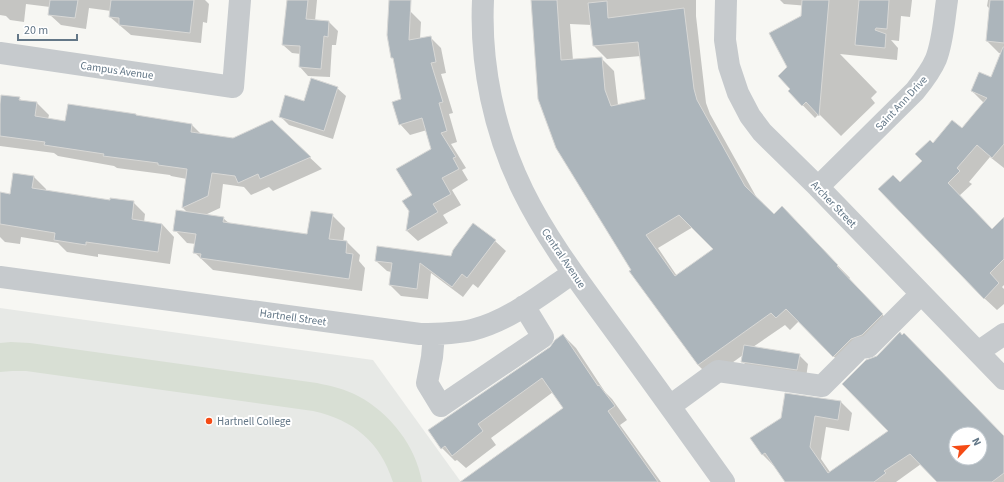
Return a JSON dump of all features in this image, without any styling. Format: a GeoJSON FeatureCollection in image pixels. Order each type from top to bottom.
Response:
{"type":"FeatureCollection","features":[{"type":"Feature","properties":{"kind":"street","name":"Campus Avenue"},"geometry":{"type":"LineString","coordinates":[[0,53],[233,87],[240,0]]}},
{"type":"Feature","properties":{"kind":"street","name":"Central Avenue"},"geometry":{"type":"LineString","coordinates":[[483,0],[482,19],[490,97],[509,160],[523,191],[538,218],[573,273],[724,482]]}},
{"type":"Feature","properties":{"kind":"street","name":"Archer Street"},"geometry":{"type":"LineString","coordinates":[[726,0],[725,40],[729,66],[738,93],[750,116],[762,132],[818,187],[1004,379]]}},
{"type":"Feature","properties":{"kind":"street","name":"Saint Ann Drive"},"geometry":{"type":"LineString","coordinates":[[818,187],[915,91],[927,75],[936,60],[941,41],[946,0]]}},
{"type":"Feature","properties":{"kind":"street","name":"Hartnell Street"},"geometry":{"type":"LineString","coordinates":[[0,277],[420,334],[449,334],[473,330],[496,321],[524,306],[573,273]]}},
{"type":"Feature","properties":{"kind":"street"},"geometry":{"type":"LineString","coordinates":[[670,406],[718,371],[822,386],[860,348],[868,347],[921,294]]}},
{"type":"Feature","properties":{"kind":"street"},"geometry":{"type":"LineString","coordinates":[[434,334],[432,357],[427,383],[441,406],[543,337],[524,306]]}},
{"type":"Feature","properties":{"kind":"street"},"geometry":{"type":"LineString","coordinates":[[978,352],[1004,334]]}},
{"type":"Feature","properties":{"kind":"shaded area","name":"Hartnell College"},"geometry":{"type":"Polygon","coordinates":[[[0,308],[373,360],[461,482],[0,482],[0,308]]]}},
{"type":"Feature","properties":{"kind":"shaded area"},"geometry":{"type":"Polygon","coordinates":[[[0,343],[30,343],[317,383],[343,390],[370,403],[391,421],[408,443],[419,469],[422,482],[393,482],[388,468],[373,444],[353,427],[328,415],[313,411],[26,371],[0,372],[0,343]]]}},
{"type":"Feature","properties":{"kind":"building"},"geometry":{"type":"Polygon","coordinates":[[[50,0],[78,0],[75,18],[48,15],[50,0]]]}},
{"type":"Feature","properties":{"kind":"building"},"geometry":{"type":"Polygon","coordinates":[[[111,0],[194,0],[190,33],[119,25],[119,18],[109,17],[111,0]]]}},
{"type":"Feature","properties":{"kind":"building"},"geometry":{"type":"Polygon","coordinates":[[[287,0],[308,0],[306,19],[329,21],[328,37],[324,36],[321,69],[299,67],[300,46],[282,45],[287,0]]]}},
{"type":"Feature","properties":{"kind":"building"},"geometry":{"type":"Polygon","coordinates":[[[389,0],[411,0],[409,40],[431,36],[436,62],[431,63],[443,102],[439,103],[447,131],[441,133],[456,157],[453,158],[459,169],[442,178],[451,194],[433,204],[438,212],[406,231],[409,211],[402,201],[412,195],[396,169],[431,149],[422,118],[399,125],[392,102],[401,99],[387,35],[389,0]]]}},
{"type":"Feature","properties":{"kind":"building"},"geometry":{"type":"Polygon","coordinates":[[[531,0],[557,0],[561,60],[602,57],[605,90],[611,106],[645,99],[638,42],[593,46],[588,3],[607,1],[608,18],[684,8],[694,89],[697,100],[745,186],[774,214],[782,206],[883,314],[862,335],[851,339],[833,357],[786,309],[776,318],[771,313],[698,365],[629,271],[631,270],[556,148],[538,99],[531,0]],[[679,215],[646,235],[675,276],[713,249],[679,215]]]}},
{"type":"Feature","properties":{"kind":"building"},"geometry":{"type":"Polygon","coordinates":[[[802,0],[829,0],[819,116],[806,102],[802,106],[788,91],[790,89],[778,76],[787,67],[769,33],[801,16],[802,0]]]}},
{"type":"Feature","properties":{"kind":"building"},"geometry":{"type":"Polygon","coordinates":[[[859,0],[889,0],[887,29],[876,28],[875,30],[886,34],[885,48],[855,45],[859,0]]]}},
{"type":"Feature","properties":{"kind":"building"},"geometry":{"type":"Polygon","coordinates":[[[990,0],[1004,0],[1004,43],[986,41],[990,0]]]}},
{"type":"Feature","properties":{"kind":"building"},"geometry":{"type":"Polygon","coordinates":[[[1003,47],[1004,144],[992,158],[977,145],[957,168],[960,171],[948,183],[992,229],[1004,217],[1004,259],[990,273],[999,283],[984,299],[878,189],[893,175],[900,182],[922,161],[915,154],[930,140],[933,143],[952,120],[962,128],[987,98],[971,91],[979,72],[991,77],[1003,47]]]}},
{"type":"Feature","properties":{"kind":"building"},"geometry":{"type":"Polygon","coordinates":[[[311,78],[338,87],[324,131],[279,117],[285,95],[304,101],[311,78]]]}},
{"type":"Feature","properties":{"kind":"building"},"geometry":{"type":"Polygon","coordinates":[[[1,95],[20,97],[19,100],[37,102],[35,116],[65,121],[68,104],[192,124],[191,132],[233,138],[272,120],[311,157],[260,179],[258,174],[238,183],[235,176],[212,173],[208,196],[182,208],[187,169],[44,145],[45,142],[0,136],[1,95]]]}},
{"type":"Feature","properties":{"kind":"building"},"geometry":{"type":"Polygon","coordinates":[[[13,173],[34,176],[32,188],[110,200],[110,198],[134,201],[132,219],[162,224],[158,252],[86,242],[86,245],[54,240],[55,233],[0,224],[0,192],[10,194],[13,173]]]}},
{"type":"Feature","properties":{"kind":"building"},"geometry":{"type":"Polygon","coordinates":[[[176,210],[224,217],[223,222],[307,234],[311,211],[333,214],[329,239],[347,241],[346,253],[353,254],[349,279],[200,258],[201,254],[193,253],[196,234],[173,231],[176,210]]]}},
{"type":"Feature","properties":{"kind":"building"},"geometry":{"type":"Polygon","coordinates":[[[473,223],[496,240],[467,278],[462,274],[452,287],[420,263],[417,289],[389,285],[392,263],[375,261],[377,246],[451,256],[453,250],[473,223]]]}},
{"type":"Feature","properties":{"kind":"building"},"geometry":{"type":"Polygon","coordinates":[[[900,332],[902,335],[904,333],[1004,436],[1004,473],[992,482],[937,482],[910,454],[884,471],[886,473],[874,482],[785,482],[765,453],[762,455],[750,438],[781,418],[785,393],[841,401],[838,420],[815,416],[810,447],[828,473],[888,431],[842,384],[866,360],[877,356],[900,332]]]}},
{"type":"Feature","properties":{"kind":"building"},"geometry":{"type":"Polygon","coordinates":[[[563,334],[598,386],[599,385],[615,406],[608,411],[658,482],[460,482],[563,408],[542,378],[478,424],[483,431],[452,456],[445,446],[441,449],[428,430],[550,347],[555,340],[563,334]]]}},
{"type":"Feature","properties":{"kind":"building"},"geometry":{"type":"Polygon","coordinates":[[[744,345],[800,354],[797,370],[741,362],[744,345]]]}},
{"type":"Feature","properties":{"kind":"place","name":"Hartnell College"},"geometry":{"type":"Point","coordinates":[209,421]}}]}
